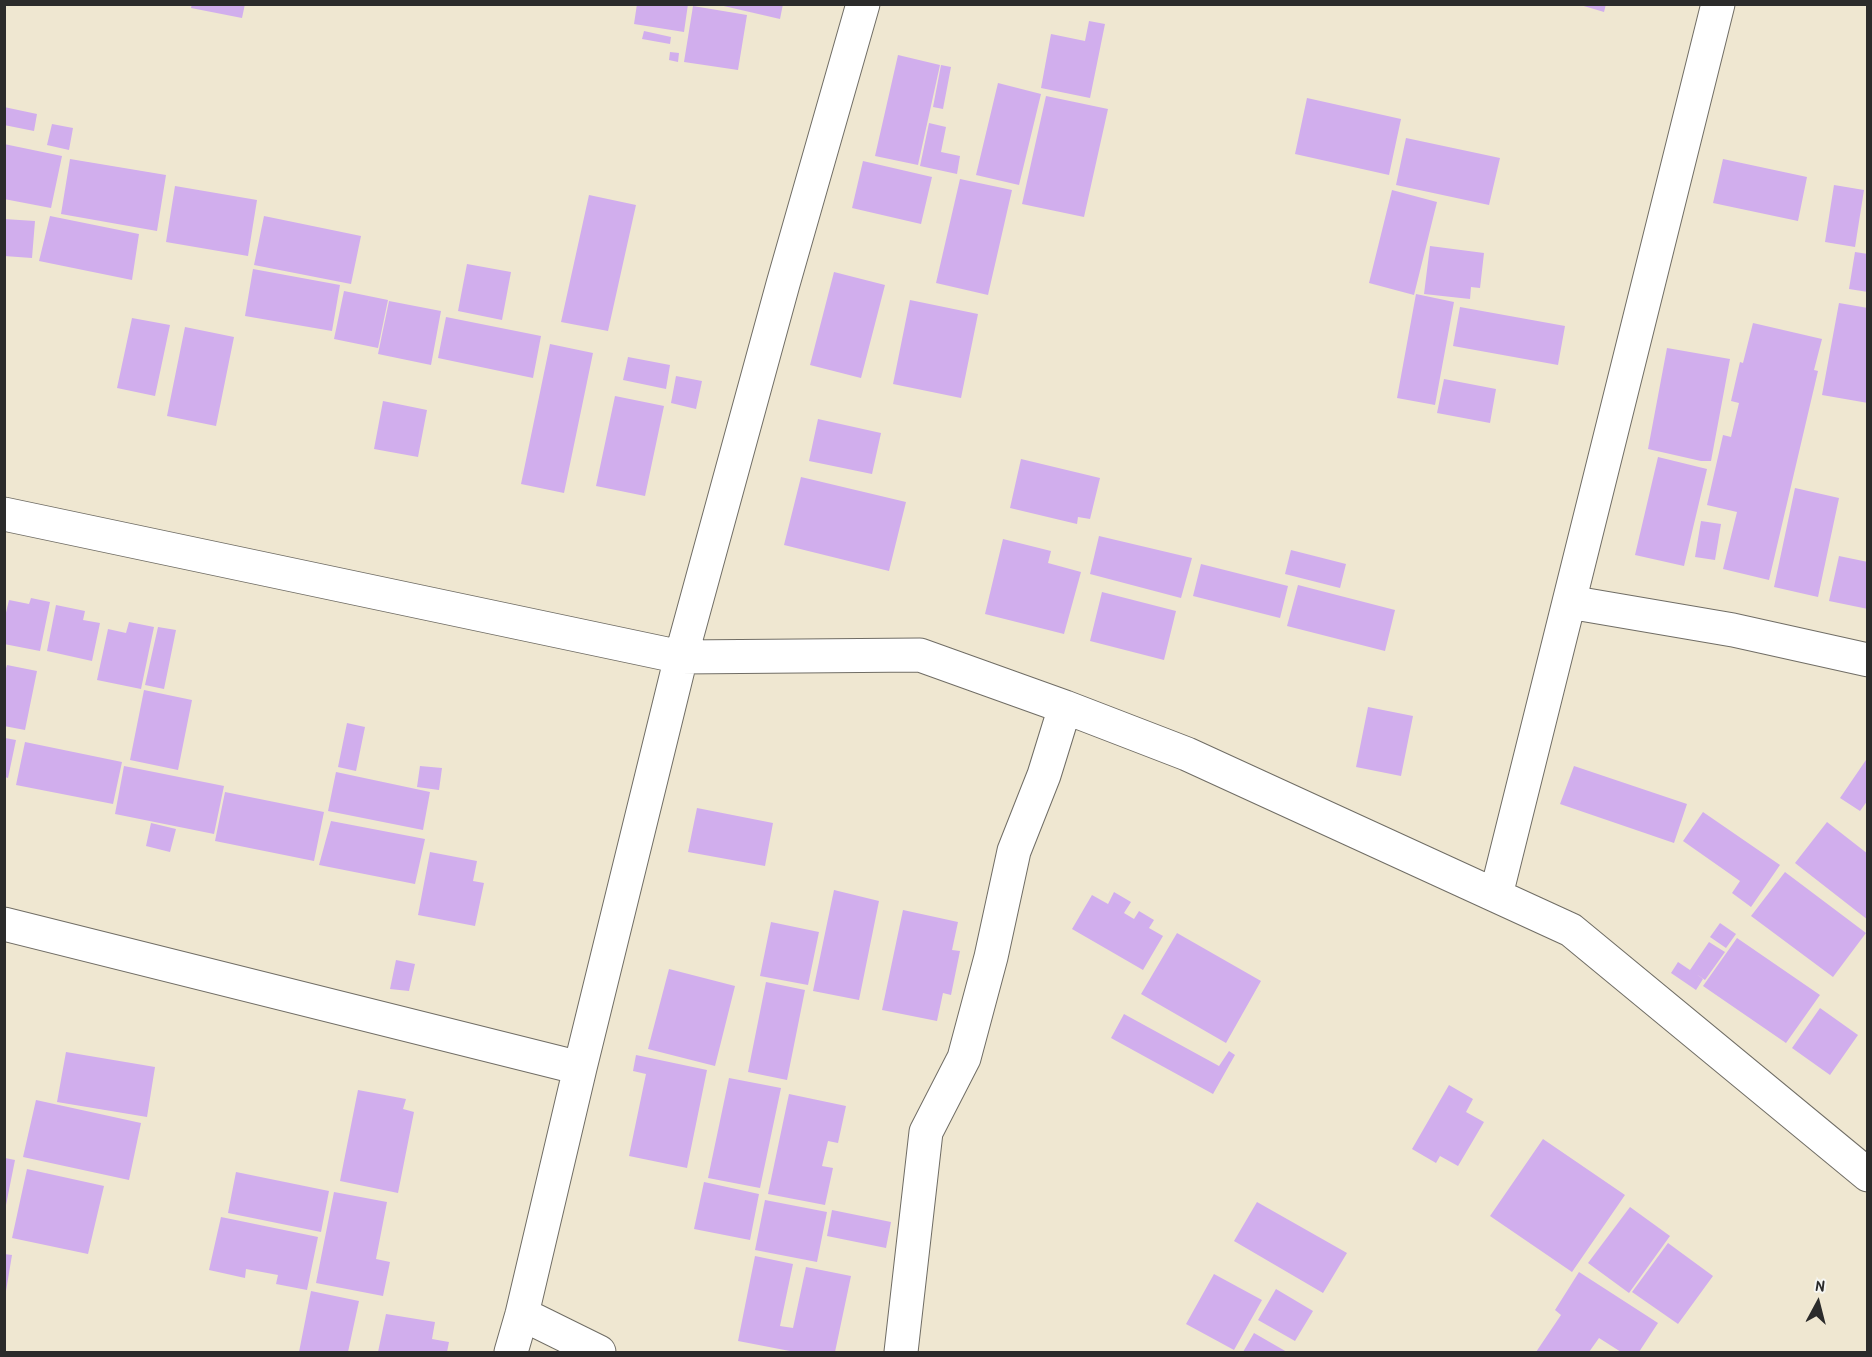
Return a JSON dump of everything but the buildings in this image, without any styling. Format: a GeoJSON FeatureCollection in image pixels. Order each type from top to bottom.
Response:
{"type":"FeatureCollection","features":[{"type":"Feature","properties":{"kind":"street"},"geometry":{"type":"LineString","coordinates":[[511,1353],[681,657],[780,295],[863,4]]}},
{"type":"Feature","properties":{"kind":"street"},"geometry":{"type":"LineString","coordinates":[[1496,895],[1718,4]]}},
{"type":"Feature","properties":{"kind":"street"},"geometry":{"type":"LineString","coordinates":[[4,514],[681,657],[920,655],[1187,754],[1571,930],[1868,1175]]}},
{"type":"Feature","properties":{"kind":"street"},"geometry":{"type":"LineString","coordinates":[[1569,602],[1733,630],[1868,660]]}},
{"type":"Feature","properties":{"kind":"street"},"geometry":{"type":"LineString","coordinates":[[901,1353],[926,1132],[964,1058],[991,957],[1014,851],[1044,775],[1065,707]]}},
{"type":"Feature","properties":{"kind":"street"},"geometry":{"type":"LineString","coordinates":[[4,924],[580,1068]]}},
{"type":"Feature","properties":{"kind":"street"},"geometry":{"type":"LineString","coordinates":[[522,1314],[599,1353]]}}]}
